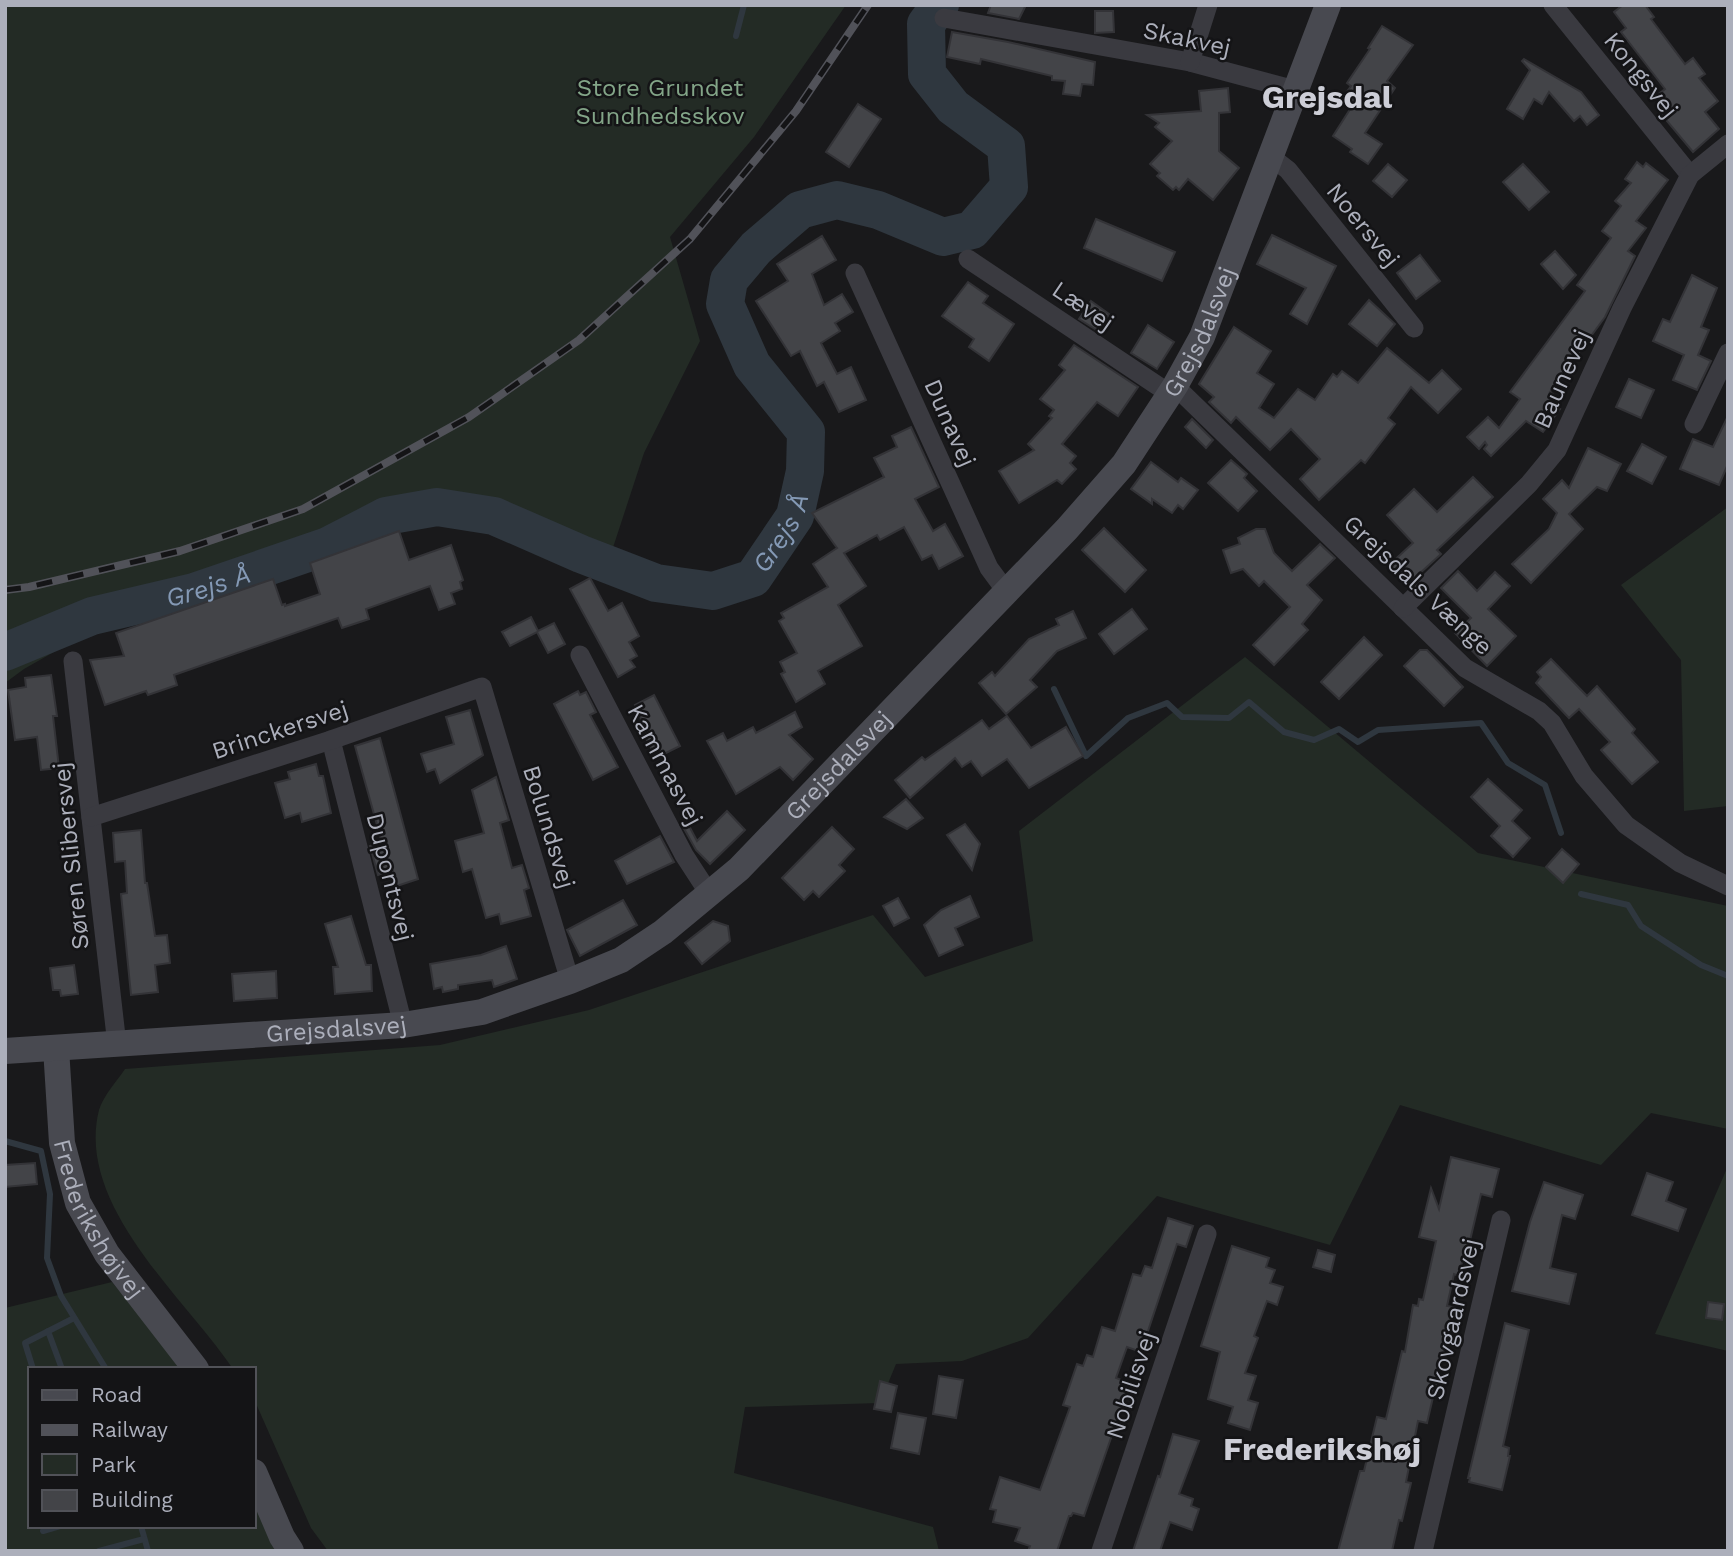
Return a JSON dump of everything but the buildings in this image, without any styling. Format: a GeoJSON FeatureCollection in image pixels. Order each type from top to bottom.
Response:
{"type":"FeatureCollection","features":[{"type":"Feature","properties":{"kind":"street"},"geometry":{"type":"LineString","coordinates":[[1190,62],[1208,5]]}},
{"type":"Feature","properties":{"kind":"street","name":"Grejsdalsvej"},"geometry":{"type":"LineString","coordinates":[[5,1051],[403,1025],[482,1012],[570,982],[621,960],[663,932],[710,895],[739,869],[1067,529],[1124,464],[1173,390],[1202,337],[1328,5]]}},
{"type":"Feature","properties":{"kind":"street","name":"Kongsvej"},"geometry":{"type":"LineString","coordinates":[[1553,5],[1690,175]]}},
{"type":"Feature","properties":{"kind":"street","name":"Skakvej"},"geometry":{"type":"LineString","coordinates":[[944,18],[1190,62],[1295,90]]}},
{"type":"Feature","properties":{"kind":"street","name":"Baunevej"},"geometry":{"type":"LineString","coordinates":[[1403,608],[1529,484],[1557,450],[1622,307],[1690,175],[1727,146]]}},
{"type":"Feature","properties":{"kind":"street","name":"Noersvej"},"geometry":{"type":"LineString","coordinates":[[1269,156],[1288,170],[1414,328]]}},
{"type":"Feature","properties":{"kind":"street","name":"Lævej"},"geometry":{"type":"LineString","coordinates":[[968,259],[1173,390]]}},
{"type":"Feature","properties":{"kind":"street","name":"Dunavej"},"geometry":{"type":"LineString","coordinates":[[855,273],[989,568],[1006,591]]}},
{"type":"Feature","properties":{"kind":"street"},"geometry":{"type":"LineString","coordinates":[[1693,424],[1728,353]]}},
{"type":"Feature","properties":{"kind":"street","name":"Grejsdals Vænge"},"geometry":{"type":"LineString","coordinates":[[1173,390],[1465,668],[1539,711],[1552,723],[1584,776],[1626,825],[1680,863],[1728,886]]}},
{"type":"Feature","properties":{"kind":"street","name":"Kammasvej"},"geometry":{"type":"LineString","coordinates":[[580,655],[684,855],[710,895]]}},
{"type":"Feature","properties":{"kind":"street","name":"Søren Slibersvej"},"geometry":{"type":"LineString","coordinates":[[73,661],[117,1045]]}},
{"type":"Feature","properties":{"kind":"street","name":"Brinckersvej"},"geometry":{"type":"LineString","coordinates":[[91,817],[331,740],[482,687]]}},
{"type":"Feature","properties":{"kind":"street","name":"Bolundsvej"},"geometry":{"type":"LineString","coordinates":[[482,687],[570,982]]}},
{"type":"Feature","properties":{"kind":"street","name":"Dupontsvej"},"geometry":{"type":"LineString","coordinates":[[331,740],[403,1025]]}},
{"type":"Feature","properties":{"kind":"street","name":"Frederikshøjvej"},"geometry":{"type":"LineString","coordinates":[[56,1048],[62,1143],[78,1203],[107,1254],[193,1367]]}},
{"type":"Feature","properties":{"kind":"street","name":"Skovgaardsvej"},"geometry":{"type":"LineString","coordinates":[[1423,1551],[1501,1220]]}},
{"type":"Feature","properties":{"kind":"street","name":"Nobilisvej"},"geometry":{"type":"LineString","coordinates":[[1101,1551],[1207,1234]]}},
{"type":"Feature","properties":{"kind":"street"},"geometry":{"type":"LineString","coordinates":[[256,1477],[282,1537],[291,1551]]}},
{"type":"Feature","properties":{"kind":"green space","name":"Store Grundet Sundhedsskov"},"geometry":{"type":"Polygon","coordinates":[[[5,5],[846,5],[754,137],[670,237],[700,341],[644,453],[604,575],[461,519],[410,520],[333,554],[98,627],[24,669],[5,683],[5,5]]]}},
{"type":"Feature","properties":{"kind":"green space"},"geometry":{"type":"Polygon","coordinates":[[[1728,507],[1728,806],[1684,811],[1681,660],[1621,585],[1728,507]]]}},
{"type":"Feature","properties":{"kind":"green space"},"geometry":{"type":"Polygon","coordinates":[[[1245,657],[1478,853],[1728,906],[1728,1129],[1651,1113],[1601,1165],[1400,1105],[1330,1245],[1157,1196],[1028,1338],[962,1361],[896,1364],[880,1403],[745,1407],[734,1473],[933,1527],[939,1551],[328,1551],[311,1528],[256,1404],[256,1367],[232,1367],[139,1248],[118,1215],[103,1181],[96,1145],[99,1110],[125,1069],[440,1045],[589,1010],[873,915],[925,977],[1033,941],[1019,831],[1245,657]]]}},
{"type":"Feature","properties":{"kind":"green space"},"geometry":{"type":"Polygon","coordinates":[[[1728,1166],[1728,1351],[1655,1334],[1728,1166]]]}},
{"type":"Feature","properties":{"kind":"green space"},"geometry":{"type":"Polygon","coordinates":[[[112,1282],[180,1367],[28,1367],[28,1528],[256,1528],[256,1501],[282,1551],[5,1551],[5,1308],[112,1282]]]}},
{"type":"Feature","properties":{"kind":"waterway"},"geometry":{"type":"LineString","coordinates":[[736,36],[744,5]]}},
{"type":"Feature","properties":{"kind":"waterway","name":"Grejs Å"},"geometry":{"type":"LineString","coordinates":[[5,652],[92,616],[194,592],[328,546],[386,516],[437,507],[494,516],[656,583],[713,591],[753,578],[795,516],[805,471],[806,432],[752,365],[725,304],[729,280],[756,248],[800,210],[837,200],[878,210],[943,237],[972,230],[1009,187],[1006,146],[953,107],[927,74],[926,24],[940,5]]}},
{"type":"Feature","properties":{"kind":"waterway"},"geometry":{"type":"LineString","coordinates":[[1054,689],[1086,756],[1128,718],[1167,703],[1182,717],[1229,718],[1249,702],[1284,732],[1314,740],[1339,729],[1358,742],[1378,730],[1481,723],[1508,763],[1545,785],[1561,833]]}},
{"type":"Feature","properties":{"kind":"waterway"},"geometry":{"type":"LineString","coordinates":[[1581,894],[1628,905],[1641,926],[1701,965],[1728,976]]}},
{"type":"Feature","properties":{"kind":"waterway"},"geometry":{"type":"LineString","coordinates":[[5,1141],[41,1151],[50,1194],[47,1258],[61,1296],[105,1367]]}},
{"type":"Feature","properties":{"kind":"waterway"},"geometry":{"type":"LineString","coordinates":[[32,1367],[25,1343],[74,1318]]}},
{"type":"Feature","properties":{"kind":"waterway"},"geometry":{"type":"LineString","coordinates":[[48,1331],[61,1367]]}},
{"type":"Feature","properties":{"kind":"waterway"},"geometry":{"type":"LineString","coordinates":[[43,1531],[53,1528]]}},
{"type":"Feature","properties":{"kind":"waterway"},"geometry":{"type":"LineString","coordinates":[[142,1528],[148,1551]]}},
{"type":"Feature","properties":{"kind":"waterway"},"geometry":{"type":"LineString","coordinates":[[99,1551],[144,1539]]}},
{"type":"Feature","properties":{"kind":"railway"},"geometry":{"type":"LineString","coordinates":[[5,590],[29,587],[180,551],[303,509],[469,417],[579,340],[690,239],[796,111],[868,5]]}},
{"type":"Feature","properties":{"kind":"district","name":"Grejsdal"},"geometry":{"type":"Point","coordinates":[1327,97]}},
{"type":"Feature","properties":{"kind":"district","name":"Frederikshøj"},"geometry":{"type":"Point","coordinates":[1322,1449]}}]}
